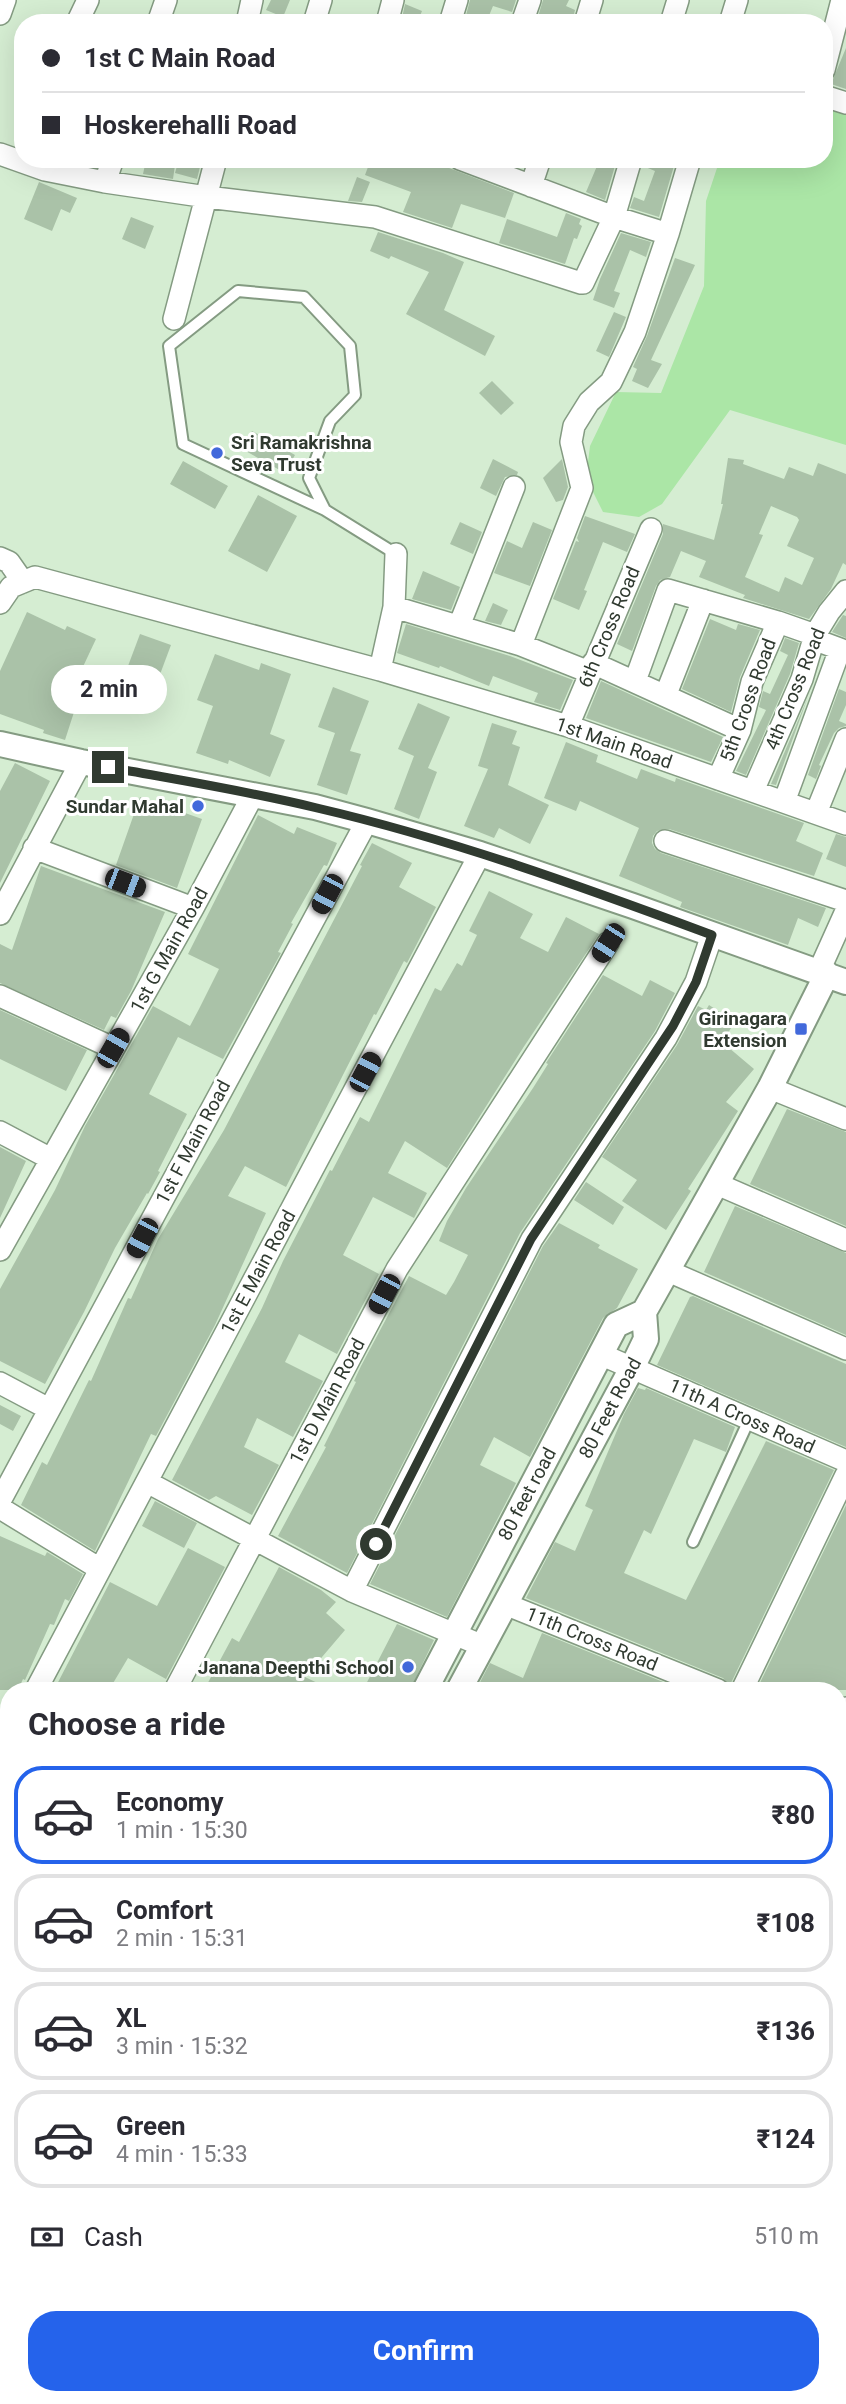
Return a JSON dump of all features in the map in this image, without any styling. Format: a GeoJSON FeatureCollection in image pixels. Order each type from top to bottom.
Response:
{"type":"FeatureCollection","features":[{"type":"Feature","properties":{"kind":"street"},"geometry":{"type":"LineString","coordinates":[[0,14],[5,0]]}},
{"type":"Feature","properties":{"kind":"street"},"geometry":{"type":"LineString","coordinates":[[833,35],[842,0]]}},
{"type":"Feature","properties":{"kind":"street"},"geometry":{"type":"LineString","coordinates":[[56,168],[105,182],[375,217],[583,283],[614,218],[628,168]]}},
{"type":"Feature","properties":{"kind":"street"},"geometry":{"type":"LineString","coordinates":[[105,182],[110,168]]}},
{"type":"Feature","properties":{"kind":"street"},"geometry":{"type":"LineString","coordinates":[[174,319],[214,168]]}},
{"type":"Feature","properties":{"kind":"street"},"geometry":{"type":"LineString","coordinates":[[487,168],[614,218],[668,234]]}},
{"type":"Feature","properties":{"kind":"street"},"geometry":{"type":"LineString","coordinates":[[531,186],[537,168]]}},
{"type":"Feature","properties":{"kind":"street"},"geometry":{"type":"LineString","coordinates":[[521,645],[582,488],[571,442],[574,426],[589,402],[611,382],[635,332],[687,168]]}},
{"type":"Feature","properties":{"kind":"street"},"geometry":{"type":"LineString","coordinates":[[459,626],[514,487]]}},
{"type":"Feature","properties":{"kind":"street","name":"6th Cross Road"},"geometry":{"type":"LineString","coordinates":[[568,726],[651,528]]}},
{"type":"Feature","properties":{"kind":"street"},"geometry":{"type":"LineString","coordinates":[[380,670],[394,607],[396,554]]}},
{"type":"Feature","properties":{"kind":"street"},"geometry":{"type":"LineString","coordinates":[[0,558],[9,562],[23,582],[11,587],[0,603]]}},
{"type":"Feature","properties":{"kind":"street","name":"1st Main Road"},"geometry":{"type":"LineString","coordinates":[[23,582],[35,577],[380,670],[568,726],[846,824]]}},
{"type":"Feature","properties":{"kind":"street"},"geometry":{"type":"LineString","coordinates":[[635,681],[668,590],[778,622],[840,649],[784,802]]}},
{"type":"Feature","properties":{"kind":"street","name":"4th Cross Road"},"geometry":{"type":"LineString","coordinates":[[753,791],[802,679],[814,637],[846,591]]}},
{"type":"Feature","properties":{"kind":"street"},"geometry":{"type":"LineString","coordinates":[[666,694],[703,600]]}},
{"type":"Feature","properties":{"kind":"street"},"geometry":{"type":"LineString","coordinates":[[394,607],[635,681],[740,730]]}},
{"type":"Feature","properties":{"kind":"street","name":"5th Cross Road"},"geometry":{"type":"LineString","coordinates":[[718,779],[740,730],[752,682],[778,622]]}},
{"type":"Feature","properties":{"kind":"street"},"geometry":{"type":"LineString","coordinates":[[816,813],[846,739]]}},
{"type":"Feature","properties":{"kind":"street"},"geometry":{"type":"LineString","coordinates":[[0,744],[315,807],[367,821],[480,854],[830,976]]}},
{"type":"Feature","properties":{"kind":"street"},"geometry":{"type":"LineString","coordinates":[[0,914],[81,762]]}},
{"type":"Feature","properties":{"kind":"street","name":"1st G Main Road"},"geometry":{"type":"LineString","coordinates":[[0,1250],[193,908],[253,795]]}},
{"type":"Feature","properties":{"kind":"street","name":"1st F Main Road"},"geometry":{"type":"LineString","coordinates":[[0,1501],[367,821]]}},
{"type":"Feature","properties":{"kind":"street"},"geometry":{"type":"LineString","coordinates":[[665,841],[846,901]]}},
{"type":"Feature","properties":{"kind":"street"},"geometry":{"type":"LineString","coordinates":[[34,848],[193,908]]}},
{"type":"Feature","properties":{"kind":"street","name":"1st E Main Road"},"geometry":{"type":"LineString","coordinates":[[40,1682],[480,854]]}},
{"type":"Feature","properties":{"kind":"street"},"geometry":{"type":"LineString","coordinates":[[643,1312],[717,1184],[830,976],[846,911]]}},
{"type":"Feature","properties":{"kind":"street"},"geometry":{"type":"LineString","coordinates":[[352,1591],[531,1239],[666,1038],[696,982],[712,935]]}},
{"type":"Feature","properties":{"kind":"street","name":"1st D Main Road"},"geometry":{"type":"LineString","coordinates":[[179,1682],[397,1269],[608,943]]}},
{"type":"Feature","properties":{"kind":"street"},"geometry":{"type":"LineString","coordinates":[[0,996],[113,1048]]}},
{"type":"Feature","properties":{"kind":"street"},"geometry":{"type":"LineString","coordinates":[[770,1088],[846,1119]]}},
{"type":"Feature","properties":{"kind":"street"},"geometry":{"type":"LineString","coordinates":[[0,1132],[51,1159]]}},
{"type":"Feature","properties":{"kind":"street"},"geometry":{"type":"LineString","coordinates":[[717,1184],[846,1240]]}},
{"type":"Feature","properties":{"kind":"street"},"geometry":{"type":"LineString","coordinates":[[668,1271],[846,1349]]}},
{"type":"Feature","properties":{"kind":"street","name":"80 feet road"},"geometry":{"type":"LineString","coordinates":[[429,1682],[616,1325],[643,1312]]}},
{"type":"Feature","properties":{"kind":"street","name":"80 Feet Road"},"geometry":{"type":"LineString","coordinates":[[463,1682],[632,1368],[646,1339],[643,1312]]}},
{"type":"Feature","properties":{"kind":"street","name":"11th A Cross Road"},"geometry":{"type":"LineString","coordinates":[[600,1354],[846,1461]]}},
{"type":"Feature","properties":{"kind":"street"},"geometry":{"type":"LineString","coordinates":[[0,1383],[49,1409]]}},
{"type":"Feature","properties":{"kind":"street"},"geometry":{"type":"LineString","coordinates":[[746,1682],[846,1475]]}},
{"type":"Feature","properties":{"kind":"street"},"geometry":{"type":"LineString","coordinates":[[147,1482],[352,1591],[483,1646]]}},
{"type":"Feature","properties":{"kind":"street"},"geometry":{"type":"LineString","coordinates":[[0,1508],[100,1569]]}},
{"type":"Feature","properties":{"kind":"street","name":"11th Cross Road"},"geometry":{"type":"LineString","coordinates":[[505,1604],[698,1682]]}},
{"type":"Feature","properties":{"kind":"lane"},"geometry":{"type":"LineString","coordinates":[[326,510],[309,478],[330,421],[355,396],[350,346],[304,297],[238,291],[169,346],[183,444],[326,510],[396,554]]}},
{"type":"Feature","properties":{"kind":"lane"},"geometry":{"type":"LineString","coordinates":[[693,1542],[749,1420]]}},
{"type":"Feature","properties":{"kind":"green space"},"geometry":{"type":"Polygon","coordinates":[[[833,106],[846,110],[846,445],[730,410],[662,504],[639,517],[603,512],[586,478],[590,446],[616,392],[661,393],[704,286],[706,201],[717,168],[833,168],[833,106]]]}},
{"type":"Feature","properties":{"kind":"building"},"geometry":{"type":"Polygon","coordinates":[[[271,0],[290,0],[284,14],[266,10],[271,0]]]}},
{"type":"Feature","properties":{"kind":"building"},"geometry":{"type":"Polygon","coordinates":[[[470,0],[516,0],[512,12],[493,6],[490,14],[466,14],[470,0]]]}},
{"type":"Feature","properties":{"kind":"building"},"geometry":{"type":"Polygon","coordinates":[[[543,0],[569,0],[566,6],[575,10],[574,14],[539,14],[543,0]]]}},
{"type":"Feature","properties":{"kind":"building"},"geometry":{"type":"Polygon","coordinates":[[[405,4],[422,11],[421,14],[403,14],[405,4]]]}},
{"type":"Feature","properties":{"kind":"building"},"geometry":{"type":"Polygon","coordinates":[[[846,48],[846,89],[833,85],[846,48]]]}},
{"type":"Feature","properties":{"kind":"building"},"geometry":{"type":"Polygon","coordinates":[[[144,168],[175,168],[173,179],[143,174],[144,168]]]}},
{"type":"Feature","properties":{"kind":"building"},"geometry":{"type":"Polygon","coordinates":[[[176,168],[200,168],[197,179],[175,173],[176,168]]]}},
{"type":"Feature","properties":{"kind":"building"},"geometry":{"type":"Polygon","coordinates":[[[368,168],[449,168],[514,193],[505,218],[461,204],[452,228],[403,212],[411,192],[365,175],[368,168]]]}},
{"type":"Feature","properties":{"kind":"building"},"geometry":{"type":"Polygon","coordinates":[[[596,168],[614,168],[605,200],[586,192],[596,168]]]}},
{"type":"Feature","properties":{"kind":"building"},"geometry":{"type":"Polygon","coordinates":[[[648,168],[673,168],[659,217],[630,208],[634,197],[644,201],[655,171],[648,168]]]}},
{"type":"Feature","properties":{"kind":"building"},"geometry":{"type":"Polygon","coordinates":[[[357,177],[370,182],[362,202],[348,201],[357,177]]]}},
{"type":"Feature","properties":{"kind":"building"},"geometry":{"type":"Polygon","coordinates":[[[39,182],[77,198],[70,213],[61,209],[52,231],[24,219],[39,182]]]}},
{"type":"Feature","properties":{"kind":"building"},"geometry":{"type":"Polygon","coordinates":[[[566,213],[581,219],[579,224],[582,226],[577,239],[574,238],[565,264],[499,243],[507,219],[557,237],[566,213]]]}},
{"type":"Feature","properties":{"kind":"building"},"geometry":{"type":"Polygon","coordinates":[[[131,217],[154,226],[145,249],[122,239],[131,217]]]}},
{"type":"Feature","properties":{"kind":"building"},"geometry":{"type":"Polygon","coordinates":[[[378,232],[464,262],[444,310],[495,336],[485,356],[406,314],[429,272],[391,256],[389,259],[370,251],[378,232]]]}},
{"type":"Feature","properties":{"kind":"building"},"geometry":{"type":"Polygon","coordinates":[[[621,233],[651,242],[646,257],[630,250],[614,291],[620,293],[614,308],[593,300],[621,233]]]}},
{"type":"Feature","properties":{"kind":"building"},"geometry":{"type":"Polygon","coordinates":[[[675,258],[695,265],[651,360],[662,364],[648,388],[632,381],[637,369],[633,367],[675,258]]]}},
{"type":"Feature","properties":{"kind":"building"},"geometry":{"type":"Polygon","coordinates":[[[614,312],[626,317],[609,357],[596,351],[614,312]]]}},
{"type":"Feature","properties":{"kind":"building"},"geometry":{"type":"Polygon","coordinates":[[[492,381],[514,403],[501,415],[479,393],[492,381]]]}},
{"type":"Feature","properties":{"kind":"building"},"geometry":{"type":"Polygon","coordinates":[[[252,431],[295,455],[285,473],[242,449],[252,431]]]}},
{"type":"Feature","properties":{"kind":"building"},"geometry":{"type":"Polygon","coordinates":[[[728,458],[744,460],[743,464],[784,479],[789,467],[813,476],[818,463],[846,474],[846,565],[843,563],[831,589],[809,619],[743,598],[745,595],[699,577],[706,561],[681,551],[670,577],[660,580],[656,586],[632,651],[617,644],[663,534],[663,524],[714,540],[728,458]],[[771,506],[759,534],[763,535],[745,577],[779,592],[785,577],[802,585],[814,558],[787,546],[799,520],[771,506]]]}},
{"type":"Feature","properties":{"kind":"building"},"geometry":{"type":"Polygon","coordinates":[[[493,459],[518,472],[517,475],[505,477],[496,496],[480,488],[493,459]]]}},
{"type":"Feature","properties":{"kind":"building"},"geometry":{"type":"Polygon","coordinates":[[[562,459],[568,487],[563,500],[556,502],[543,478],[562,459]]]}},
{"type":"Feature","properties":{"kind":"building"},"geometry":{"type":"Polygon","coordinates":[[[183,461],[228,486],[215,509],[170,484],[183,461]]]}},
{"type":"Feature","properties":{"kind":"building"},"geometry":{"type":"Polygon","coordinates":[[[258,495],[297,516],[267,572],[228,551],[258,495]]]}},
{"type":"Feature","properties":{"kind":"building"},"geometry":{"type":"Polygon","coordinates":[[[585,516],[635,534],[627,552],[603,542],[579,610],[553,599],[576,541],[579,542],[577,538],[585,516]]]}},
{"type":"Feature","properties":{"kind":"building"},"geometry":{"type":"Polygon","coordinates":[[[460,522],[482,532],[473,554],[450,544],[460,522]]]}},
{"type":"Feature","properties":{"kind":"building"},"geometry":{"type":"Polygon","coordinates":[[[533,522],[552,530],[530,586],[494,573],[507,541],[522,548],[533,522]]]}},
{"type":"Feature","properties":{"kind":"building"},"geometry":{"type":"Polygon","coordinates":[[[423,571],[460,587],[451,610],[412,599],[423,571]]]}},
{"type":"Feature","properties":{"kind":"building"},"geometry":{"type":"Polygon","coordinates":[[[493,603],[508,610],[501,625],[485,621],[493,603]]]}},
{"type":"Feature","properties":{"kind":"building"},"geometry":{"type":"Polygon","coordinates":[[[27,612],[65,630],[67,626],[96,639],[73,688],[86,692],[81,711],[75,709],[65,740],[0,714],[0,671],[27,612]]]}},
{"type":"Feature","properties":{"kind":"building"},"geometry":{"type":"Polygon","coordinates":[[[843,615],[846,616],[846,638],[832,632],[843,615]]]}},
{"type":"Feature","properties":{"kind":"building"},"geometry":{"type":"Polygon","coordinates":[[[710,619],[736,630],[738,624],[760,630],[740,677],[731,712],[682,689],[710,619]]]}},
{"type":"Feature","properties":{"kind":"building"},"geometry":{"type":"Polygon","coordinates":[[[406,624],[510,656],[573,680],[560,710],[534,702],[538,693],[493,676],[489,686],[440,666],[439,668],[397,653],[406,624]]]}},
{"type":"Feature","properties":{"kind":"building"},"geometry":{"type":"Polygon","coordinates":[[[140,634],[171,645],[153,693],[122,682],[140,634]]]}},
{"type":"Feature","properties":{"kind":"building"},"geometry":{"type":"Polygon","coordinates":[[[785,638],[799,643],[790,674],[746,775],[736,771],[766,710],[759,707],[763,691],[770,694],[788,655],[780,651],[785,638]]]}},
{"type":"Feature","properties":{"kind":"building"},"geometry":{"type":"Polygon","coordinates":[[[215,654],[259,670],[261,663],[291,674],[270,734],[285,740],[270,777],[229,760],[228,764],[196,753],[213,706],[197,700],[215,654]]]}},
{"type":"Feature","properties":{"kind":"building"},"geometry":{"type":"Polygon","coordinates":[[[601,681],[723,737],[711,762],[586,718],[601,681]]]}},
{"type":"Feature","properties":{"kind":"building"},"geometry":{"type":"Polygon","coordinates":[[[333,687],[369,701],[350,751],[361,754],[347,795],[317,785],[335,733],[318,727],[333,687]]]}},
{"type":"Feature","properties":{"kind":"building"},"geometry":{"type":"Polygon","coordinates":[[[839,689],[846,692],[846,705],[839,721],[846,726],[834,733],[819,765],[821,766],[816,779],[808,775],[839,689]]]}},
{"type":"Feature","properties":{"kind":"building"},"geometry":{"type":"Polygon","coordinates":[[[808,697],[776,785],[771,784],[808,697]]]}},
{"type":"Feature","properties":{"kind":"building"},"geometry":{"type":"Polygon","coordinates":[[[418,703],[450,717],[428,768],[437,772],[419,819],[394,809],[414,756],[398,749],[418,703]]]}},
{"type":"Feature","properties":{"kind":"building"},"geometry":{"type":"Polygon","coordinates":[[[492,723],[517,731],[512,744],[520,747],[508,785],[549,805],[530,844],[499,828],[494,838],[464,826],[488,769],[478,766],[492,723]]]}},
{"type":"Feature","properties":{"kind":"building"},"geometry":{"type":"Polygon","coordinates":[[[566,742],[598,755],[596,762],[637,779],[641,769],[675,782],[676,778],[804,823],[796,841],[823,853],[814,876],[669,829],[657,831],[652,843],[661,853],[826,908],[818,927],[798,918],[788,945],[680,907],[682,902],[619,876],[639,828],[580,801],[576,811],[544,798],[566,742]]]}},
{"type":"Feature","properties":{"kind":"building"},"geometry":{"type":"Polygon","coordinates":[[[15,763],[50,781],[0,883],[0,791],[15,763]]]}},
{"type":"Feature","properties":{"kind":"building"},"geometry":{"type":"Polygon","coordinates":[[[140,797],[202,819],[177,888],[116,865],[140,797]]]}},
{"type":"Feature","properties":{"kind":"building"},"geometry":{"type":"Polygon","coordinates":[[[258,815],[294,834],[297,827],[337,843],[327,866],[324,865],[291,923],[293,924],[278,952],[281,953],[223,1059],[178,1037],[149,1094],[187,1114],[158,1171],[160,1172],[115,1248],[45,1384],[0,1361],[0,1289],[55,1190],[85,1126],[153,1006],[190,1026],[219,969],[188,954],[258,815]]]}},
{"type":"Feature","properties":{"kind":"building"},"geometry":{"type":"Polygon","coordinates":[[[836,834],[846,837],[846,867],[826,859],[836,834]]]}},
{"type":"Feature","properties":{"kind":"building"},"geometry":{"type":"Polygon","coordinates":[[[372,843],[412,863],[399,887],[436,907],[407,963],[404,961],[376,1015],[374,1014],[286,1187],[245,1166],[228,1196],[266,1213],[215,1325],[156,1436],[151,1434],[95,1551],[21,1505],[42,1462],[47,1465],[89,1380],[91,1381],[158,1239],[224,1130],[372,843]]]}},
{"type":"Feature","properties":{"kind":"building"},"geometry":{"type":"Polygon","coordinates":[[[41,866],[165,912],[131,991],[116,1018],[111,1016],[104,1030],[0,983],[0,944],[12,950],[41,866]]]}},
{"type":"Feature","properties":{"kind":"building"},"geometry":{"type":"Polygon","coordinates":[[[489,891],[533,914],[520,938],[548,952],[566,917],[599,934],[447,1168],[405,1141],[388,1173],[427,1193],[414,1218],[373,1197],[343,1255],[379,1274],[337,1354],[299,1334],[285,1362],[323,1381],[293,1437],[257,1418],[244,1447],[279,1465],[252,1515],[216,1496],[209,1500],[172,1480],[330,1170],[332,1171],[360,1117],[369,1122],[435,988],[441,991],[457,963],[462,966],[477,935],[469,931],[489,891]]]}},
{"type":"Feature","properties":{"kind":"building"},"geometry":{"type":"Polygon","coordinates":[[[603,975],[642,996],[650,980],[675,993],[655,1031],[520,1233],[347,1573],[278,1536],[326,1447],[324,1446],[356,1382],[354,1381],[361,1366],[409,1276],[446,1295],[454,1282],[468,1255],[439,1241],[447,1221],[603,975]]]}},
{"type":"Feature","properties":{"kind":"building"},"geometry":{"type":"Polygon","coordinates":[[[709,1005],[735,1022],[722,1042],[754,1069],[726,1102],[738,1111],[688,1189],[691,1191],[666,1230],[622,1201],[637,1180],[602,1157],[677,1045],[698,1006],[706,1010],[709,1005]]]}},
{"type":"Feature","properties":{"kind":"building"},"geometry":{"type":"Polygon","coordinates":[[[0,1010],[87,1050],[66,1091],[0,1059],[0,1010]]]}},
{"type":"Feature","properties":{"kind":"building"},"geometry":{"type":"Polygon","coordinates":[[[787,1109],[846,1132],[846,1226],[750,1184],[787,1109]]]}},
{"type":"Feature","properties":{"kind":"building"},"geometry":{"type":"Polygon","coordinates":[[[0,1147],[26,1161],[0,1218],[0,1147]]]}},
{"type":"Feature","properties":{"kind":"building"},"geometry":{"type":"Polygon","coordinates":[[[586,1182],[624,1207],[613,1225],[574,1200],[586,1182]]]}},
{"type":"Feature","properties":{"kind":"building"},"geometry":{"type":"Polygon","coordinates":[[[735,1206],[846,1253],[846,1335],[704,1272],[735,1206]]]}},
{"type":"Feature","properties":{"kind":"building"},"geometry":{"type":"Polygon","coordinates":[[[559,1223],[638,1269],[617,1308],[603,1318],[530,1457],[494,1437],[480,1465],[516,1483],[447,1617],[370,1584],[543,1246],[559,1223]]]}},
{"type":"Feature","properties":{"kind":"building"},"geometry":{"type":"Polygon","coordinates":[[[693,1296],[846,1364],[846,1447],[657,1365],[690,1297],[693,1296]]]}},
{"type":"Feature","properties":{"kind":"building"},"geometry":{"type":"Polygon","coordinates":[[[638,1388],[646,1388],[735,1427],[726,1452],[694,1439],[651,1534],[644,1530],[624,1573],[686,1600],[766,1441],[834,1470],[731,1682],[526,1598],[555,1542],[575,1551],[593,1510],[585,1506],[624,1414],[638,1388]]]}},
{"type":"Feature","properties":{"kind":"building"},"geometry":{"type":"Polygon","coordinates":[[[0,1405],[21,1416],[13,1431],[0,1424],[0,1405]]]}},
{"type":"Feature","properties":{"kind":"building"},"geometry":{"type":"Polygon","coordinates":[[[155,1501],[197,1523],[184,1548],[142,1526],[155,1501]]]}},
{"type":"Feature","properties":{"kind":"building"},"geometry":{"type":"Polygon","coordinates":[[[846,1505],[846,1682],[760,1682],[846,1505]]]}},
{"type":"Feature","properties":{"kind":"building"},"geometry":{"type":"Polygon","coordinates":[[[0,1536],[45,1556],[47,1552],[83,1574],[69,1601],[65,1599],[54,1625],[50,1624],[25,1680],[0,1682],[0,1536]]]}},
{"type":"Feature","properties":{"kind":"building"},"geometry":{"type":"Polygon","coordinates":[[[188,1548],[225,1567],[166,1679],[128,1658],[114,1682],[58,1682],[110,1582],[157,1606],[188,1548]]]}},
{"type":"Feature","properties":{"kind":"building"},"geometry":{"type":"Polygon","coordinates":[[[279,1567],[321,1590],[336,1602],[326,1613],[345,1630],[305,1677],[315,1682],[208,1682],[232,1638],[239,1642],[279,1567]]]}},
{"type":"Feature","properties":{"kind":"building"},"geometry":{"type":"Polygon","coordinates":[[[397,1624],[434,1640],[414,1682],[367,1682],[397,1624]]]}},
{"type":"Feature","properties":{"kind":"building"},"geometry":{"type":"Polygon","coordinates":[[[542,1633],[663,1682],[480,1682],[490,1663],[523,1678],[542,1633]]]}},
{"type":"Feature","properties":{"kind":"place","name":"Sri Ramakrishna Seva Trust"},"geometry":{"type":"Point","coordinates":[217,453]}},
{"type":"Feature","properties":{"kind":"place","name":"Sundar Mahal"},"geometry":{"type":"Point","coordinates":[198,806]}},
{"type":"Feature","properties":{"kind":"place","name":"Girinagara Extension"},"geometry":{"type":"Point","coordinates":[801,1029]}},
{"type":"Feature","properties":{"kind":"place","name":"Janana Deepthi School"},"geometry":{"type":"Point","coordinates":[408,1667]}},
{"type":"Feature","properties":{"kind":"route"},"geometry":{"type":"LineString","coordinates":[[108,767],[315,807],[367,821],[480,854],[712,935],[696,982],[673,1026],[531,1239],[376,1544]]}}]}
